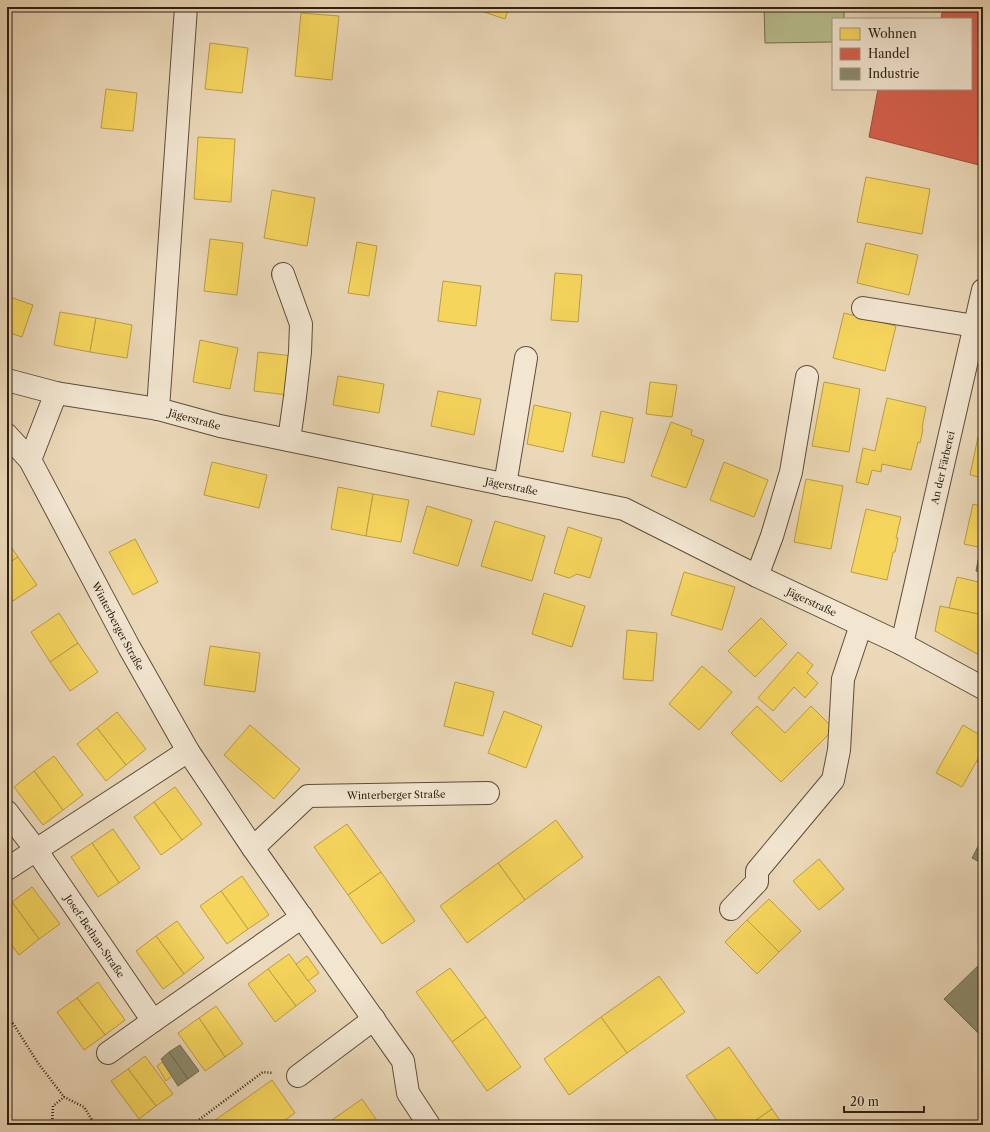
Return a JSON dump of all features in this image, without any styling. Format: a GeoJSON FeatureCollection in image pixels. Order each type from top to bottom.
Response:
{"type":"FeatureCollection","features":[{"type":"Feature","properties":{"kind":"street"},"geometry":{"type":"LineString","coordinates":[[158,409],[186,7]]}},
{"type":"Feature","properties":{"kind":"street"},"geometry":{"type":"LineString","coordinates":[[283,274],[301,324],[300,352],[289,440]]}},
{"type":"Feature","properties":{"kind":"street","name":"An der Färberei"},"geometry":{"type":"LineString","coordinates":[[902,644],[983,290]]}},
{"type":"Feature","properties":{"kind":"street"},"geometry":{"type":"LineString","coordinates":[[863,308],[975,326]]}},
{"type":"Feature","properties":{"kind":"street"},"geometry":{"type":"LineString","coordinates":[[505,485],[526,358]]}},
{"type":"Feature","properties":{"kind":"street"},"geometry":{"type":"LineString","coordinates":[[757,576],[772,536],[791,472],[806,377]]}},
{"type":"Feature","properties":{"kind":"street","name":"Jägerstraße"},"geometry":{"type":"LineString","coordinates":[[7,380],[56,393],[158,409],[220,426],[624,509],[757,576],[902,644],[983,688]]}},
{"type":"Feature","properties":{"kind":"street"},"geometry":{"type":"LineString","coordinates":[[7,435],[30,460],[56,393]]}},
{"type":"Feature","properties":{"kind":"street","name":"Winterberger Straße"},"geometry":{"type":"LineString","coordinates":[[30,460],[129,647],[188,751],[253,848],[403,1061],[408,1093],[429,1125]]}},
{"type":"Feature","properties":{"kind":"street"},"geometry":{"type":"LineString","coordinates":[[731,909],[757,882],[756,871],[833,780],[839,750],[844,679],[861,625]]}},
{"type":"Feature","properties":{"kind":"street"},"geometry":{"type":"LineString","coordinates":[[7,870],[188,751]]}},
{"type":"Feature","properties":{"kind":"street","name":"Winterberger Straße"},"geometry":{"type":"LineString","coordinates":[[253,848],[308,796],[488,793]]}},
{"type":"Feature","properties":{"kind":"street","name":"Josef-Bethan-Straße"},"geometry":{"type":"LineString","coordinates":[[7,812],[36,850],[153,1021]]}},
{"type":"Feature","properties":{"kind":"street"},"geometry":{"type":"LineString","coordinates":[[108,1053],[302,917]]}},
{"type":"Feature","properties":{"kind":"street"},"geometry":{"type":"LineString","coordinates":[[298,1076],[374,1019]]}},
{"type":"Feature","properties":{"kind":"path"},"geometry":{"type":"LineString","coordinates":[[7,1016],[38,1063],[64,1097],[84,1107],[95,1125]]}},
{"type":"Feature","properties":{"kind":"path"},"geometry":{"type":"LineString","coordinates":[[192,1125],[263,1072],[298,1076]]}},
{"type":"Feature","properties":{"kind":"path"},"geometry":{"type":"LineString","coordinates":[[52,1125],[52,1106],[64,1097]]}},
{"type":"Feature","properties":{"kind":"green space"},"geometry":{"type":"Polygon","coordinates":[[[764,7],[844,7],[844,18],[832,18],[832,42],[765,43],[764,7]]]}},
{"type":"Feature","properties":{"kind":"building: Wohnen"},"geometry":{"type":"Polygon","coordinates":[[[469,7],[509,7],[505,19],[469,7]]]}},
{"type":"Feature","properties":{"kind":"building: Wohnen"},"geometry":{"type":"Polygon","coordinates":[[[301,13],[339,16],[332,80],[295,76],[301,13]]]}},
{"type":"Feature","properties":{"kind":"building: Wohnen"},"geometry":{"type":"Polygon","coordinates":[[[210,43],[248,48],[242,93],[205,89],[210,43]]]}},
{"type":"Feature","properties":{"kind":"building: Wohnen"},"geometry":{"type":"Polygon","coordinates":[[[106,89],[137,93],[133,131],[101,128],[106,89]]]}},
{"type":"Feature","properties":{"kind":"building: Wohnen"},"geometry":{"type":"Polygon","coordinates":[[[198,137],[235,139],[231,202],[194,199],[198,137]]]}},
{"type":"Feature","properties":{"kind":"building: Wohnen"},"geometry":{"type":"Polygon","coordinates":[[[866,177],[930,189],[922,234],[857,222],[866,177]]]}},
{"type":"Feature","properties":{"kind":"building: Wohnen"},"geometry":{"type":"Polygon","coordinates":[[[272,190],[315,198],[307,246],[264,238],[272,190]]]}},
{"type":"Feature","properties":{"kind":"building: Wohnen"},"geometry":{"type":"Polygon","coordinates":[[[210,239],[243,243],[237,295],[204,291],[210,239]]]}},
{"type":"Feature","properties":{"kind":"building: Wohnen"},"geometry":{"type":"Polygon","coordinates":[[[357,242],[377,246],[369,296],[348,293],[357,242]]]}},
{"type":"Feature","properties":{"kind":"building: Wohnen"},"geometry":{"type":"Polygon","coordinates":[[[866,243],[918,255],[909,295],[857,283],[866,243]]]}},
{"type":"Feature","properties":{"kind":"building: Wohnen"},"geometry":{"type":"Polygon","coordinates":[[[555,273],[582,275],[578,322],[551,320],[555,273]]]}},
{"type":"Feature","properties":{"kind":"building: Wohnen"},"geometry":{"type":"Polygon","coordinates":[[[443,281],[481,286],[476,326],[438,321],[443,281]]]}},
{"type":"Feature","properties":{"kind":"building: Wohnen"},"geometry":{"type":"Polygon","coordinates":[[[7,296],[33,305],[22,337],[7,332],[7,296]]]}},
{"type":"Feature","properties":{"kind":"building: Wohnen"},"geometry":{"type":"Polygon","coordinates":[[[60,312],[96,318],[90,352],[54,345],[60,312]]]}},
{"type":"Feature","properties":{"kind":"building: Wohnen"},"geometry":{"type":"Polygon","coordinates":[[[844,313],[896,326],[885,371],[833,358],[844,313]]]}},
{"type":"Feature","properties":{"kind":"building: Wohnen"},"geometry":{"type":"Polygon","coordinates":[[[96,318],[132,325],[127,358],[90,352],[96,318]]]}},
{"type":"Feature","properties":{"kind":"building: Wohnen"},"geometry":{"type":"Polygon","coordinates":[[[200,340],[238,348],[230,389],[193,382],[200,340]]]}},
{"type":"Feature","properties":{"kind":"building: Wohnen"},"geometry":{"type":"Polygon","coordinates":[[[258,352],[293,356],[288,395],[254,391],[258,352]]]}},
{"type":"Feature","properties":{"kind":"building: Wohnen"},"geometry":{"type":"Polygon","coordinates":[[[338,376],[384,384],[379,413],[333,405],[338,376]]]}},
{"type":"Feature","properties":{"kind":"building: Wohnen"},"geometry":{"type":"Polygon","coordinates":[[[650,382],[677,385],[672,417],[646,414],[650,382]]]}},
{"type":"Feature","properties":{"kind":"building: Wohnen"},"geometry":{"type":"Polygon","coordinates":[[[824,382],[860,389],[849,452],[812,446],[824,382]]]}},
{"type":"Feature","properties":{"kind":"building: Wohnen"},"geometry":{"type":"Polygon","coordinates":[[[438,391],[481,399],[474,435],[431,426],[438,391]]]}},
{"type":"Feature","properties":{"kind":"building: Wohnen"},"geometry":{"type":"Polygon","coordinates":[[[887,398],[926,407],[920,443],[918,442],[911,470],[882,464],[881,472],[872,470],[868,485],[856,482],[863,448],[875,451],[887,398]]]}},
{"type":"Feature","properties":{"kind":"building: Wohnen"},"geometry":{"type":"Polygon","coordinates":[[[534,405],[571,413],[563,452],[527,444],[534,405]]]}},
{"type":"Feature","properties":{"kind":"building: Wohnen"},"geometry":{"type":"Polygon","coordinates":[[[601,411],[633,418],[624,463],[592,456],[601,411]]]}},
{"type":"Feature","properties":{"kind":"building: Wohnen"},"geometry":{"type":"Polygon","coordinates":[[[671,422],[692,430],[691,435],[704,440],[686,488],[651,476],[671,422]]]}},
{"type":"Feature","properties":{"kind":"building: Wohnen"},"geometry":{"type":"Polygon","coordinates":[[[978,437],[983,438],[983,478],[970,475],[978,437]]]}},
{"type":"Feature","properties":{"kind":"building: Wohnen"},"geometry":{"type":"Polygon","coordinates":[[[212,462],[267,475],[259,508],[204,495],[212,462]]]}},
{"type":"Feature","properties":{"kind":"building: Wohnen"},"geometry":{"type":"Polygon","coordinates":[[[724,462],[768,480],[754,517],[710,500],[724,462]]]}},
{"type":"Feature","properties":{"kind":"building: Wohnen"},"geometry":{"type":"Polygon","coordinates":[[[806,479],[843,486],[831,549],[794,542],[806,479]]]}},
{"type":"Feature","properties":{"kind":"building: Wohnen"},"geometry":{"type":"Polygon","coordinates":[[[338,487],[373,494],[366,536],[331,529],[338,487]]]}},
{"type":"Feature","properties":{"kind":"building: Wohnen"},"geometry":{"type":"Polygon","coordinates":[[[373,494],[409,500],[401,542],[366,536],[373,494]]]}},
{"type":"Feature","properties":{"kind":"building: Wohnen"},"geometry":{"type":"Polygon","coordinates":[[[973,504],[983,507],[983,548],[964,544],[973,504]]]}},
{"type":"Feature","properties":{"kind":"building: Wohnen"},"geometry":{"type":"Polygon","coordinates":[[[427,506],[472,520],[458,566],[413,553],[427,506]]]}},
{"type":"Feature","properties":{"kind":"building: Wohnen"},"geometry":{"type":"Polygon","coordinates":[[[866,509],[901,517],[896,538],[898,538],[895,552],[893,552],[887,580],[851,572],[866,509]]]}},
{"type":"Feature","properties":{"kind":"building: Wohnen"},"geometry":{"type":"Polygon","coordinates":[[[495,521],[545,536],[532,581],[481,566],[495,521]]]}},
{"type":"Feature","properties":{"kind":"building: Wohnen"},"geometry":{"type":"Polygon","coordinates":[[[568,527],[602,538],[590,578],[577,574],[569,578],[554,573],[568,527]]]}},
{"type":"Feature","properties":{"kind":"building: Wohnen"},"geometry":{"type":"Polygon","coordinates":[[[135,539],[158,582],[133,595],[109,552],[135,539]]]}},
{"type":"Feature","properties":{"kind":"building: Wohnen"},"geometry":{"type":"Polygon","coordinates":[[[7,541],[18,557],[7,564],[7,541]]]}},
{"type":"Feature","properties":{"kind":"building: Wohnen"},"geometry":{"type":"Polygon","coordinates":[[[18,557],[37,585],[13,601],[7,593],[7,564],[18,557]]]}},
{"type":"Feature","properties":{"kind":"building: Wohnen"},"geometry":{"type":"Polygon","coordinates":[[[684,572],[735,587],[722,630],[671,615],[684,572]]]}},
{"type":"Feature","properties":{"kind":"building: Wohnen"},"geometry":{"type":"Polygon","coordinates":[[[957,577],[983,583],[983,615],[949,608],[957,577]]]}},
{"type":"Feature","properties":{"kind":"building: Wohnen"},"geometry":{"type":"Polygon","coordinates":[[[544,593],[585,606],[572,647],[532,634],[544,593]]]}},
{"type":"Feature","properties":{"kind":"building: Wohnen"},"geometry":{"type":"Polygon","coordinates":[[[940,606],[983,615],[983,657],[935,631],[940,606]]]}},
{"type":"Feature","properties":{"kind":"building: Wohnen"},"geometry":{"type":"Polygon","coordinates":[[[59,613],[78,643],[50,662],[31,632],[59,613]]]}},
{"type":"Feature","properties":{"kind":"building: Wohnen"},"geometry":{"type":"Polygon","coordinates":[[[761,618],[787,644],[755,677],[728,651],[761,618]]]}},
{"type":"Feature","properties":{"kind":"building: Wohnen"},"geometry":{"type":"Polygon","coordinates":[[[627,630],[657,633],[653,681],[623,679],[627,630]]]}},
{"type":"Feature","properties":{"kind":"building: Wohnen"},"geometry":{"type":"Polygon","coordinates":[[[78,643],[98,672],[70,691],[50,662],[78,643]]]}},
{"type":"Feature","properties":{"kind":"building: Wohnen"},"geometry":{"type":"Polygon","coordinates":[[[210,646],[260,653],[255,692],[204,685],[210,646]]]}},
{"type":"Feature","properties":{"kind":"building: Wohnen"},"geometry":{"type":"Polygon","coordinates":[[[798,652],[813,665],[807,673],[818,683],[805,698],[794,687],[773,711],[758,698],[798,652]]]}},
{"type":"Feature","properties":{"kind":"building: Wohnen"},"geometry":{"type":"Polygon","coordinates":[[[702,666],[732,692],[699,730],[669,704],[702,666]]]}},
{"type":"Feature","properties":{"kind":"building: Wohnen"},"geometry":{"type":"Polygon","coordinates":[[[455,682],[494,692],[483,736],[444,726],[455,682]]]}},
{"type":"Feature","properties":{"kind":"building: Wohnen"},"geometry":{"type":"Polygon","coordinates":[[[757,706],[785,733],[811,706],[834,729],[781,782],[731,733],[757,706]]]}},
{"type":"Feature","properties":{"kind":"building: Wohnen"},"geometry":{"type":"Polygon","coordinates":[[[504,711],[542,726],[526,768],[488,753],[504,711]]]}},
{"type":"Feature","properties":{"kind":"building: Wohnen"},"geometry":{"type":"Polygon","coordinates":[[[117,712],[146,749],[126,765],[97,728],[117,712]]]}},
{"type":"Feature","properties":{"kind":"building: Wohnen"},"geometry":{"type":"Polygon","coordinates":[[[250,725],[300,769],[274,799],[224,755],[250,725]]]}},
{"type":"Feature","properties":{"kind":"building: Wohnen"},"geometry":{"type":"Polygon","coordinates":[[[963,725],[983,737],[983,750],[962,787],[936,773],[963,725]]]}},
{"type":"Feature","properties":{"kind":"building: Wohnen"},"geometry":{"type":"Polygon","coordinates":[[[97,728],[126,765],[106,781],[77,744],[97,728]]]}},
{"type":"Feature","properties":{"kind":"building: Wohnen"},"geometry":{"type":"Polygon","coordinates":[[[983,750],[983,765],[977,762],[983,750]]]}},
{"type":"Feature","properties":{"kind":"building: Wohnen"},"geometry":{"type":"Polygon","coordinates":[[[54,756],[83,795],[63,810],[34,771],[54,756]]]}},
{"type":"Feature","properties":{"kind":"building: Wohnen"},"geometry":{"type":"Polygon","coordinates":[[[34,771],[63,810],[43,825],[14,787],[34,771]]]}},
{"type":"Feature","properties":{"kind":"building: Wohnen"},"geometry":{"type":"Polygon","coordinates":[[[175,787],[202,824],[182,840],[154,802],[175,787]]]}},
{"type":"Feature","properties":{"kind":"building: Wohnen"},"geometry":{"type":"Polygon","coordinates":[[[154,802],[182,840],[161,855],[134,817],[154,802]]]}},
{"type":"Feature","properties":{"kind":"building: Wohnen"},"geometry":{"type":"Polygon","coordinates":[[[556,820],[583,857],[525,900],[498,863],[556,820]]]}},
{"type":"Feature","properties":{"kind":"building: Wohnen"},"geometry":{"type":"Polygon","coordinates":[[[347,824],[381,872],[348,895],[314,847],[347,824]]]}},
{"type":"Feature","properties":{"kind":"building: Wohnen"},"geometry":{"type":"Polygon","coordinates":[[[113,829],[140,868],[119,883],[92,843],[113,829]]]}},
{"type":"Feature","properties":{"kind":"building: Wohnen"},"geometry":{"type":"Polygon","coordinates":[[[92,843],[119,883],[98,897],[71,857],[92,843]]]}},
{"type":"Feature","properties":{"kind":"building: Wohnen"},"geometry":{"type":"Polygon","coordinates":[[[819,859],[844,889],[819,910],[793,881],[819,859]]]}},
{"type":"Feature","properties":{"kind":"building: Wohnen"},"geometry":{"type":"Polygon","coordinates":[[[498,863],[525,900],[467,943],[440,906],[498,863]]]}},
{"type":"Feature","properties":{"kind":"building: Wohnen"},"geometry":{"type":"Polygon","coordinates":[[[381,872],[415,921],[382,944],[348,895],[381,872]]]}},
{"type":"Feature","properties":{"kind":"building: Wohnen"},"geometry":{"type":"Polygon","coordinates":[[[242,876],[269,915],[248,929],[221,891],[242,876]]]}},
{"type":"Feature","properties":{"kind":"building: Wohnen"},"geometry":{"type":"Polygon","coordinates":[[[32,887],[60,924],[39,939],[12,902],[32,887]]]}},
{"type":"Feature","properties":{"kind":"building: Wohnen"},"geometry":{"type":"Polygon","coordinates":[[[221,891],[248,929],[227,944],[200,906],[221,891]]]}},
{"type":"Feature","properties":{"kind":"building: Wohnen"},"geometry":{"type":"Polygon","coordinates":[[[769,899],[801,931],[779,952],[747,920],[769,899]]]}},
{"type":"Feature","properties":{"kind":"building: Wohnen"},"geometry":{"type":"Polygon","coordinates":[[[12,902],[39,939],[19,955],[7,939],[7,905],[12,902]]]}},
{"type":"Feature","properties":{"kind":"building: Wohnen"},"geometry":{"type":"Polygon","coordinates":[[[747,920],[779,952],[757,974],[725,942],[747,920]]]}},
{"type":"Feature","properties":{"kind":"building: Wohnen"},"geometry":{"type":"Polygon","coordinates":[[[177,921],[204,958],[184,974],[156,936],[177,921]]]}},
{"type":"Feature","properties":{"kind":"building: Wohnen"},"geometry":{"type":"Polygon","coordinates":[[[156,936],[184,974],[163,989],[136,951],[156,936]]]}},
{"type":"Feature","properties":{"kind":"building: Wohnen"},"geometry":{"type":"Polygon","coordinates":[[[289,954],[316,991],[296,1006],[268,969],[289,954]]]}},
{"type":"Feature","properties":{"kind":"building: Wohnen"},"geometry":{"type":"Polygon","coordinates":[[[307,956],[319,973],[308,981],[296,964],[307,956]]]}},
{"type":"Feature","properties":{"kind":"building: Wohnen"},"geometry":{"type":"Polygon","coordinates":[[[450,968],[486,1017],[452,1042],[416,992],[450,968]]]}},
{"type":"Feature","properties":{"kind":"building: Wohnen"},"geometry":{"type":"Polygon","coordinates":[[[268,969],[296,1006],[275,1022],[248,984],[268,969]]]}},
{"type":"Feature","properties":{"kind":"building: Wohnen"},"geometry":{"type":"Polygon","coordinates":[[[659,976],[685,1012],[627,1053],[601,1017],[659,976]]]}},
{"type":"Feature","properties":{"kind":"building: Wohnen"},"geometry":{"type":"Polygon","coordinates":[[[98,982],[125,1020],[105,1035],[77,998],[98,982]]]}},
{"type":"Feature","properties":{"kind":"building: Wohnen"},"geometry":{"type":"Polygon","coordinates":[[[77,998],[105,1035],[84,1050],[57,1012],[77,998]]]}},
{"type":"Feature","properties":{"kind":"building: Wohnen"},"geometry":{"type":"Polygon","coordinates":[[[216,1006],[243,1044],[225,1057],[199,1018],[216,1006]]]}},
{"type":"Feature","properties":{"kind":"building: Wohnen"},"geometry":{"type":"Polygon","coordinates":[[[486,1017],[521,1067],[487,1091],[452,1042],[486,1017]]]}},
{"type":"Feature","properties":{"kind":"building: Wohnen"},"geometry":{"type":"Polygon","coordinates":[[[601,1017],[627,1053],[569,1095],[544,1059],[601,1017]]]}},
{"type":"Feature","properties":{"kind":"building: Wohnen"},"geometry":{"type":"Polygon","coordinates":[[[199,1018],[225,1057],[205,1071],[178,1033],[199,1018]]]}},
{"type":"Feature","properties":{"kind":"building: Wohnen"},"geometry":{"type":"Polygon","coordinates":[[[729,1047],[772,1109],[749,1125],[720,1125],[686,1076],[729,1047]]]}},
{"type":"Feature","properties":{"kind":"building: Wohnen"},"geometry":{"type":"Polygon","coordinates":[[[145,1056],[173,1094],[156,1106],[128,1069],[145,1056]]]}},
{"type":"Feature","properties":{"kind":"building: Wohnen"},"geometry":{"type":"Polygon","coordinates":[[[162,1062],[172,1076],[166,1081],[157,1066],[162,1062]]]}},
{"type":"Feature","properties":{"kind":"building: Wohnen"},"geometry":{"type":"Polygon","coordinates":[[[128,1069],[156,1106],[139,1119],[111,1081],[128,1069]]]}},
{"type":"Feature","properties":{"kind":"building: Wohnen"},"geometry":{"type":"Polygon","coordinates":[[[272,1080],[295,1113],[278,1125],[208,1125],[272,1080]]]}},
{"type":"Feature","properties":{"kind":"building: Wohnen"},"geometry":{"type":"Polygon","coordinates":[[[362,1099],[380,1125],[336,1125],[332,1120],[362,1099]]]}},
{"type":"Feature","properties":{"kind":"building: Wohnen"},"geometry":{"type":"Polygon","coordinates":[[[772,1109],[783,1125],[749,1125],[772,1109]]]}},
{"type":"Feature","properties":{"kind":"building: Handel"},"geometry":{"type":"Polygon","coordinates":[[[943,7],[983,7],[983,166],[869,137],[878,90],[972,90],[972,18],[941,18],[943,7]]]}},
{"type":"Feature","properties":{"kind":"building: Industrie"},"geometry":{"type":"Polygon","coordinates":[[[980,550],[983,551],[983,573],[976,571],[980,550]]]}},
{"type":"Feature","properties":{"kind":"building: Industrie"},"geometry":{"type":"Polygon","coordinates":[[[983,837],[983,864],[972,858],[983,837]]]}},
{"type":"Feature","properties":{"kind":"building: Industrie"},"geometry":{"type":"Polygon","coordinates":[[[983,961],[983,1038],[944,999],[983,961]]]}},
{"type":"Feature","properties":{"kind":"building: Industrie"},"geometry":{"type":"Polygon","coordinates":[[[180,1045],[199,1071],[188,1079],[169,1052],[180,1045]]]}},
{"type":"Feature","properties":{"kind":"building: Industrie"},"geometry":{"type":"Polygon","coordinates":[[[169,1052],[188,1079],[178,1086],[161,1059],[169,1052]]]}}]}
